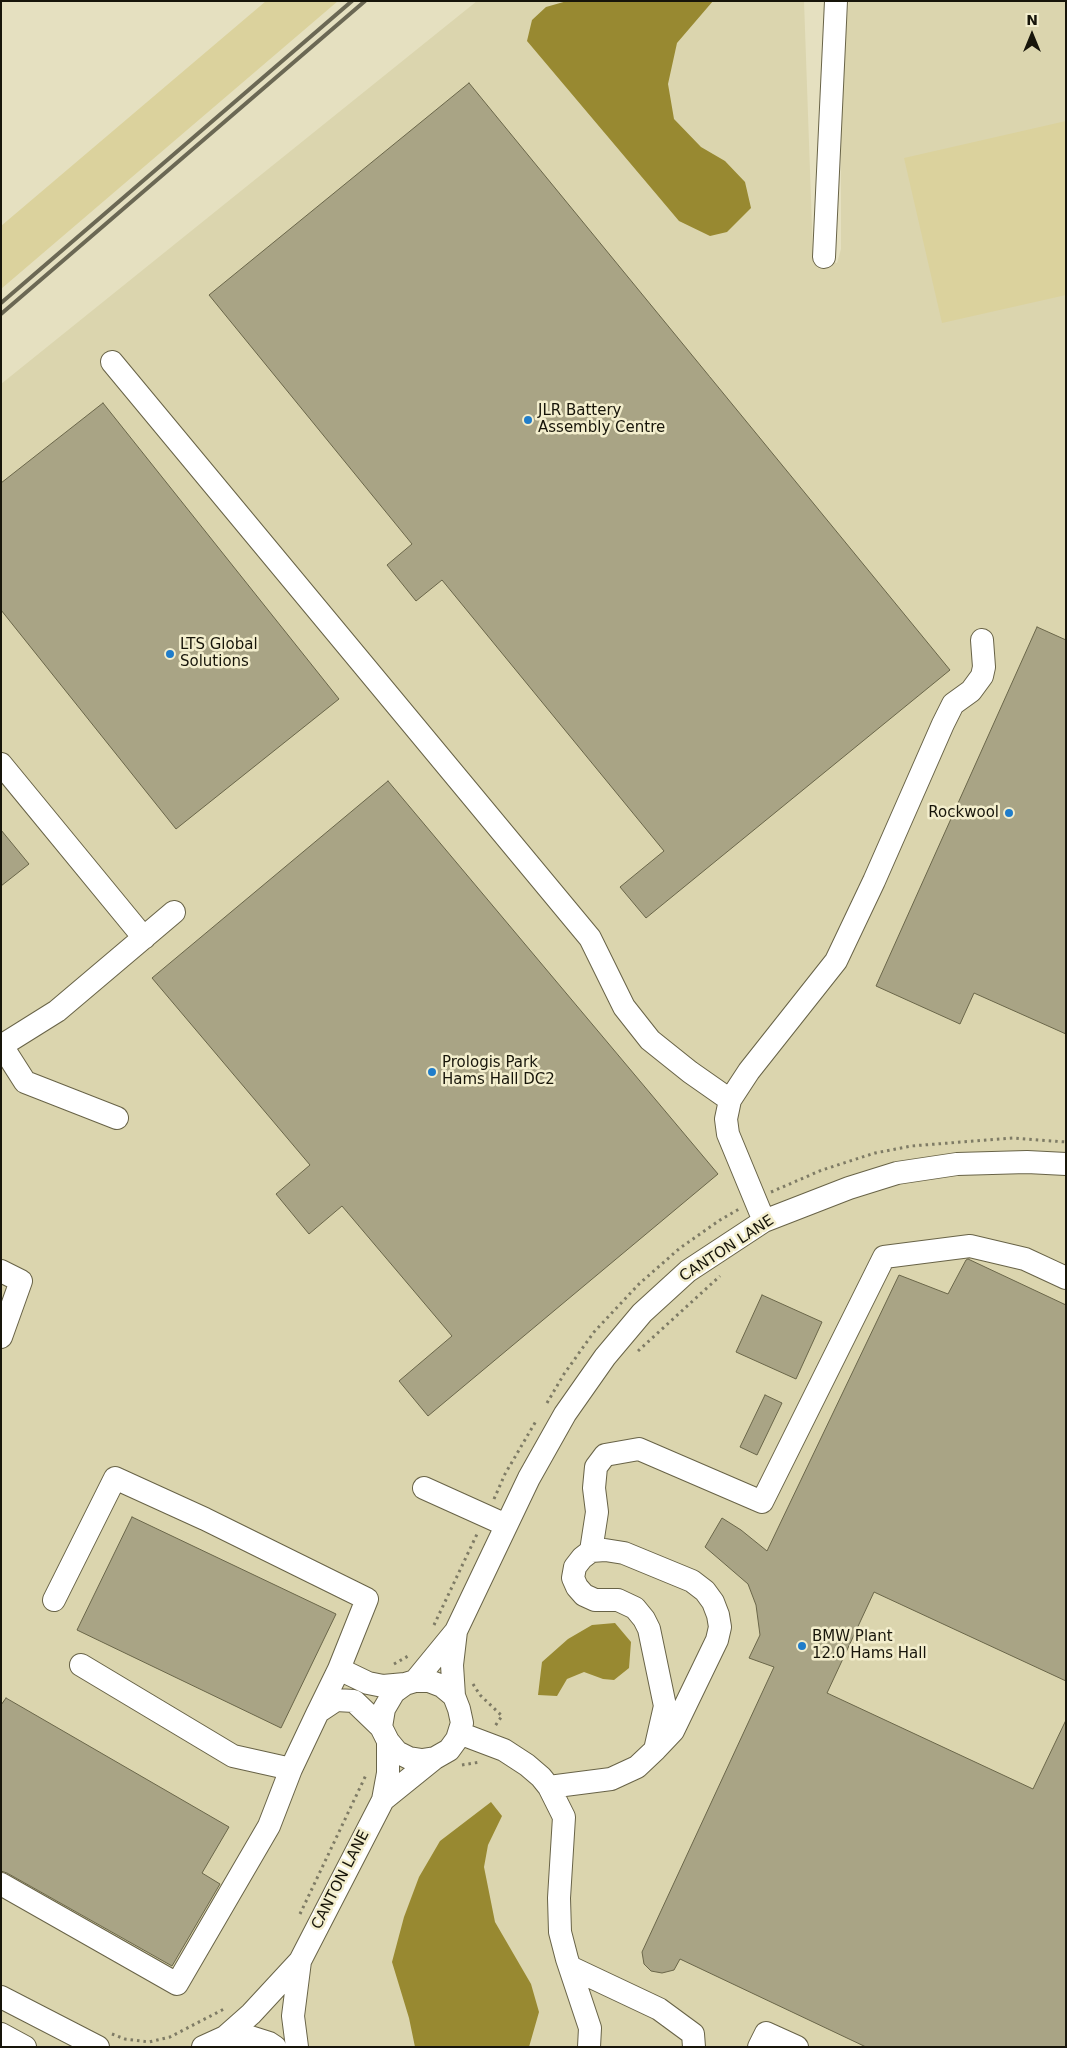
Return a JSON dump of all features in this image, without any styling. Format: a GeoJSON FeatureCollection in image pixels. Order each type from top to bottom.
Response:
{"type":"FeatureCollection","features":[{"type":"Feature","properties":{"kind":"street"},"geometry":{"type":"LineString","coordinates":[[824,257],[836,1]]}},
{"type":"Feature","properties":{"kind":"street"},"geometry":{"type":"LineString","coordinates":[[112,362],[590,938],[624,1007],[650,1040],[690,1072],[730,1100]]}},
{"type":"Feature","properties":{"kind":"street"},"geometry":{"type":"LineString","coordinates":[[764,1221],[728,1134],[726,1119],[730,1100],[749,1071],[836,962],[953,704],[971,690],[982,676],[984,667],[982,640]]}},
{"type":"Feature","properties":{"kind":"street"},"geometry":{"type":"LineString","coordinates":[[1,764],[144,938]]}},
{"type":"Feature","properties":{"kind":"street"},"geometry":{"type":"LineString","coordinates":[[117,1118],[25,1082],[2,1046],[57,1011],[174,912]]}},
{"type":"Feature","properties":{"kind":"street","name":"CANTON LANE"},"geometry":{"type":"LineString","coordinates":[[410,1683],[456,1631],[529,1478],[565,1414],[605,1357],[642,1313],[688,1271],[764,1221],[849,1188],[897,1173],[957,1164],[1027,1162],[1066,1164]]}},
{"type":"Feature","properties":{"kind":"street"},"geometry":{"type":"LineString","coordinates":[[590,1551],[596,1512],[594,1488],[596,1467],[605,1455],[624,1450],[639,1449],[762,1502],[884,1257],[970,1246],[1026,1260],[1066,1278]]}},
{"type":"Feature","properties":{"kind":"street"},"geometry":{"type":"LineString","coordinates":[[1,1271],[21,1281],[1,1336]]}},
{"type":"Feature","properties":{"kind":"street"},"geometry":{"type":"LineString","coordinates":[[1,1884],[177,1984],[269,1826],[291,1769],[338,1669],[367,1599],[115,1478],[54,1600]]}},
{"type":"Feature","properties":{"kind":"street"},"geometry":{"type":"LineString","coordinates":[[424,1488],[506,1525]]}},
{"type":"Feature","properties":{"kind":"street"},"geometry":{"type":"LineString","coordinates":[[549,1787],[611,1779],[637,1767],[655,1750],[673,1731],[717,1640],[720,1626],[713,1602],[705,1591],[692,1581],[624,1553],[605,1550],[590,1551],[575,1567],[573,1578],[577,1587],[584,1595],[596,1600],[618,1600],[635,1608],[649,1629],[665,1706],[655,1750]]}},
{"type":"Feature","properties":{"kind":"street","name":"CANTON LANE"},"geometry":{"type":"LineString","coordinates":[[454,1696],[452,1665],[456,1631]]}},
{"type":"Feature","properties":{"kind":"street"},"geometry":{"type":"LineString","coordinates":[[81,1664],[233,1756],[291,1769]]}},
{"type":"Feature","properties":{"kind":"street"},"geometry":{"type":"LineString","coordinates":[[318,1712],[336,1700],[354,1701],[384,1734],[397,1752],[409,1758],[445,1763],[449,1750],[457,1739],[462,1723],[459,1709],[454,1696],[442,1686],[429,1681],[383,1686],[368,1683],[338,1669]]}},
{"type":"Feature","properties":{"kind":"street"},"geometry":{"type":"LineString","coordinates":[[384,1734],[384,1709],[394,1692],[410,1683]]}},
{"type":"Feature","properties":{"kind":"street"},"geometry":{"type":"LineString","coordinates":[[459,1733],[504,1750],[527,1765],[549,1787],[564,1816],[559,1898],[560,1932],[590,2028],[589,2047]]}},
{"type":"Feature","properties":{"kind":"street","name":"CANTON LANE"},"geometry":{"type":"LineString","coordinates":[[225,2037],[251,2014],[300,1961],[383,1800],[388,1773],[384,1734]]}},
{"type":"Feature","properties":{"kind":"street","name":"CANTON LANE"},"geometry":{"type":"LineString","coordinates":[[383,1800],[445,1763]]}},
{"type":"Feature","properties":{"kind":"street","name":"CANTON LANE"},"geometry":{"type":"LineString","coordinates":[[297,2047],[293,2016],[300,1961]]}},
{"type":"Feature","properties":{"kind":"street"},"geometry":{"type":"LineString","coordinates":[[570,1966],[659,2009],[694,2034],[694,2047]]}},
{"type":"Feature","properties":{"kind":"street"},"geometry":{"type":"LineString","coordinates":[[1,1997],[98,2047]]}},
{"type":"Feature","properties":{"kind":"street"},"geometry":{"type":"LineString","coordinates":[[759,2047],[766,2033],[797,2047]]}},
{"type":"Feature","properties":{"kind":"street"},"geometry":{"type":"LineString","coordinates":[[1,2034],[26,2047]]}},
{"type":"Feature","properties":{"kind":"street"},"geometry":{"type":"LineString","coordinates":[[203,2047],[225,2037],[247,2036],[269,2043],[275,2047]]}},
{"type":"Feature","properties":{"kind":"path"},"geometry":{"type":"LineString","coordinates":[[544,1407],[564,1374],[594,1332],[639,1284],[680,1248],[720,1220],[775,1190],[822,1170],[897,1148],[934,1143],[1012,1138],[1066,1142]]}},
{"type":"Feature","properties":{"kind":"path"},"geometry":{"type":"LineString","coordinates":[[636,1353],[726,1270]]}},
{"type":"Feature","properties":{"kind":"path"},"geometry":{"type":"LineString","coordinates":[[432,1630],[505,1474],[539,1416]]}},
{"type":"Feature","properties":{"kind":"path"},"geometry":{"type":"LineString","coordinates":[[390,1666],[414,1653]]}},
{"type":"Feature","properties":{"kind":"path"},"geometry":{"type":"LineString","coordinates":[[471,1680],[480,1695],[502,1716]]}},
{"type":"Feature","properties":{"kind":"path"},"geometry":{"type":"LineString","coordinates":[[445,1763],[462,1765],[480,1763]]}},
{"type":"Feature","properties":{"kind":"path"},"geometry":{"type":"LineString","coordinates":[[136,2047],[137,2042]]}},
{"type":"Feature","properties":{"kind":"shaded area"},"geometry":{"type":"Polygon","coordinates":[[[266,1],[338,1],[1,289],[1,226],[266,1]]]}},
{"type":"Feature","properties":{"kind":"shaded area"},"geometry":{"type":"Polygon","coordinates":[[[477,1],[804,1],[813,256],[837,263],[841,249],[841,79],[849,1],[1066,1],[1066,2047],[1,2047],[1,384],[477,1]]]}},
{"type":"Feature","properties":{"kind":"shaded area"},"geometry":{"type":"Polygon","coordinates":[[[567,1],[713,1],[677,43],[668,84],[674,119],[701,147],[725,161],[745,182],[751,208],[727,232],[710,236],[679,221],[527,41],[532,20],[546,7],[567,1]]]}},
{"type":"Feature","properties":{"kind":"shaded area"},"geometry":{"type":"Polygon","coordinates":[[[1066,121],[1066,295],[942,323],[904,158],[1066,121]]]}},
{"type":"Feature","properties":{"kind":"shaded area"},"geometry":{"type":"Polygon","coordinates":[[[615,1623],[631,1642],[629,1668],[614,1680],[603,1679],[584,1672],[567,1679],[557,1696],[538,1695],[542,1662],[568,1639],[592,1625],[615,1623]]]}},
{"type":"Feature","properties":{"kind":"shaded area"},"geometry":{"type":"Polygon","coordinates":[[[491,1802],[502,1816],[488,1845],[484,1867],[495,1922],[531,1984],[539,2012],[529,2047],[415,2047],[409,2018],[392,1962],[404,1917],[419,1877],[440,1841],[491,1802]]]}},
{"type":"Feature","properties":{"kind":"building","name":"JLR Battery Assembly Centre"},"geometry":{"type":"Polygon","coordinates":[[[469,83],[950,670],[646,918],[620,887],[664,851],[442,580],[416,601],[387,565],[412,544],[209,295],[469,83]]]}},
{"type":"Feature","properties":{"kind":"building","name":"LTS Global Solutions"},"geometry":{"type":"Polygon","coordinates":[[[103,403],[339,699],[176,829],[1,610],[1,483],[103,403]]]}},
{"type":"Feature","properties":{"kind":"building","name":"Rockwool"},"geometry":{"type":"Polygon","coordinates":[[[1037,627],[1066,640],[1066,1034],[974,993],[960,1024],[876,986],[1037,627]]]}},
{"type":"Feature","properties":{"kind":"building","name":"Prologis Park Hams Hall DC2"},"geometry":{"type":"Polygon","coordinates":[[[388,781],[718,1174],[428,1416],[399,1381],[452,1336],[342,1206],[309,1234],[276,1194],[310,1165],[152,978],[388,781]]]}},
{"type":"Feature","properties":{"kind":"building"},"geometry":{"type":"Polygon","coordinates":[[[1,830],[29,864],[1,886],[1,830]]]}},
{"type":"Feature","properties":{"kind":"building","name":"BMW Plant 12.0 Hams Hall"},"geometry":{"type":"Polygon","coordinates":[[[968,1259],[1066,1305],[1066,1681],[874,1592],[827,1693],[1033,1789],[1066,1720],[1066,2047],[866,2047],[680,1959],[674,1970],[662,1973],[651,1971],[644,1964],[642,1952],[774,1667],[749,1658],[760,1635],[756,1605],[748,1584],[705,1547],[722,1518],[741,1530],[767,1551],[899,1275],[948,1294],[968,1259]]]}},
{"type":"Feature","properties":{"kind":"building"},"geometry":{"type":"Polygon","coordinates":[[[762,1295],[822,1322],[796,1379],[736,1352],[762,1295]]]}},
{"type":"Feature","properties":{"kind":"building"},"geometry":{"type":"Polygon","coordinates":[[[765,1395],[782,1403],[757,1455],[740,1447],[765,1395]]]}},
{"type":"Feature","properties":{"kind":"building"},"geometry":{"type":"Polygon","coordinates":[[[132,1517],[336,1614],[281,1728],[77,1630],[132,1517]]]}},
{"type":"Feature","properties":{"kind":"building"},"geometry":{"type":"Polygon","coordinates":[[[6,1698],[229,1827],[202,1873],[220,1884],[172,1966],[1,1871],[1,1705],[6,1698]]]}},
{"type":"Feature","properties":{"kind":"railway"},"geometry":{"type":"LineString","coordinates":[[1,303],[352,1]]}},
{"type":"Feature","properties":{"kind":"railway"},"geometry":{"type":"LineString","coordinates":[[1,314],[365,1]]}},
{"type":"Feature","properties":{"kind":"place","name":"JLR Battery Assembly Centre"},"geometry":{"type":"Point","coordinates":[528,420]}},
{"type":"Feature","properties":{"kind":"place","name":"LTS Global Solutions"},"geometry":{"type":"Point","coordinates":[170,654]}},
{"type":"Feature","properties":{"kind":"place","name":"Rockwool"},"geometry":{"type":"Point","coordinates":[1009,813]}},
{"type":"Feature","properties":{"kind":"place","name":"Prologis Park Hams Hall DC2"},"geometry":{"type":"Point","coordinates":[432,1072]}},
{"type":"Feature","properties":{"kind":"place","name":"BMW Plant 12.0 Hams Hall"},"geometry":{"type":"Point","coordinates":[802,1646]}}]}
